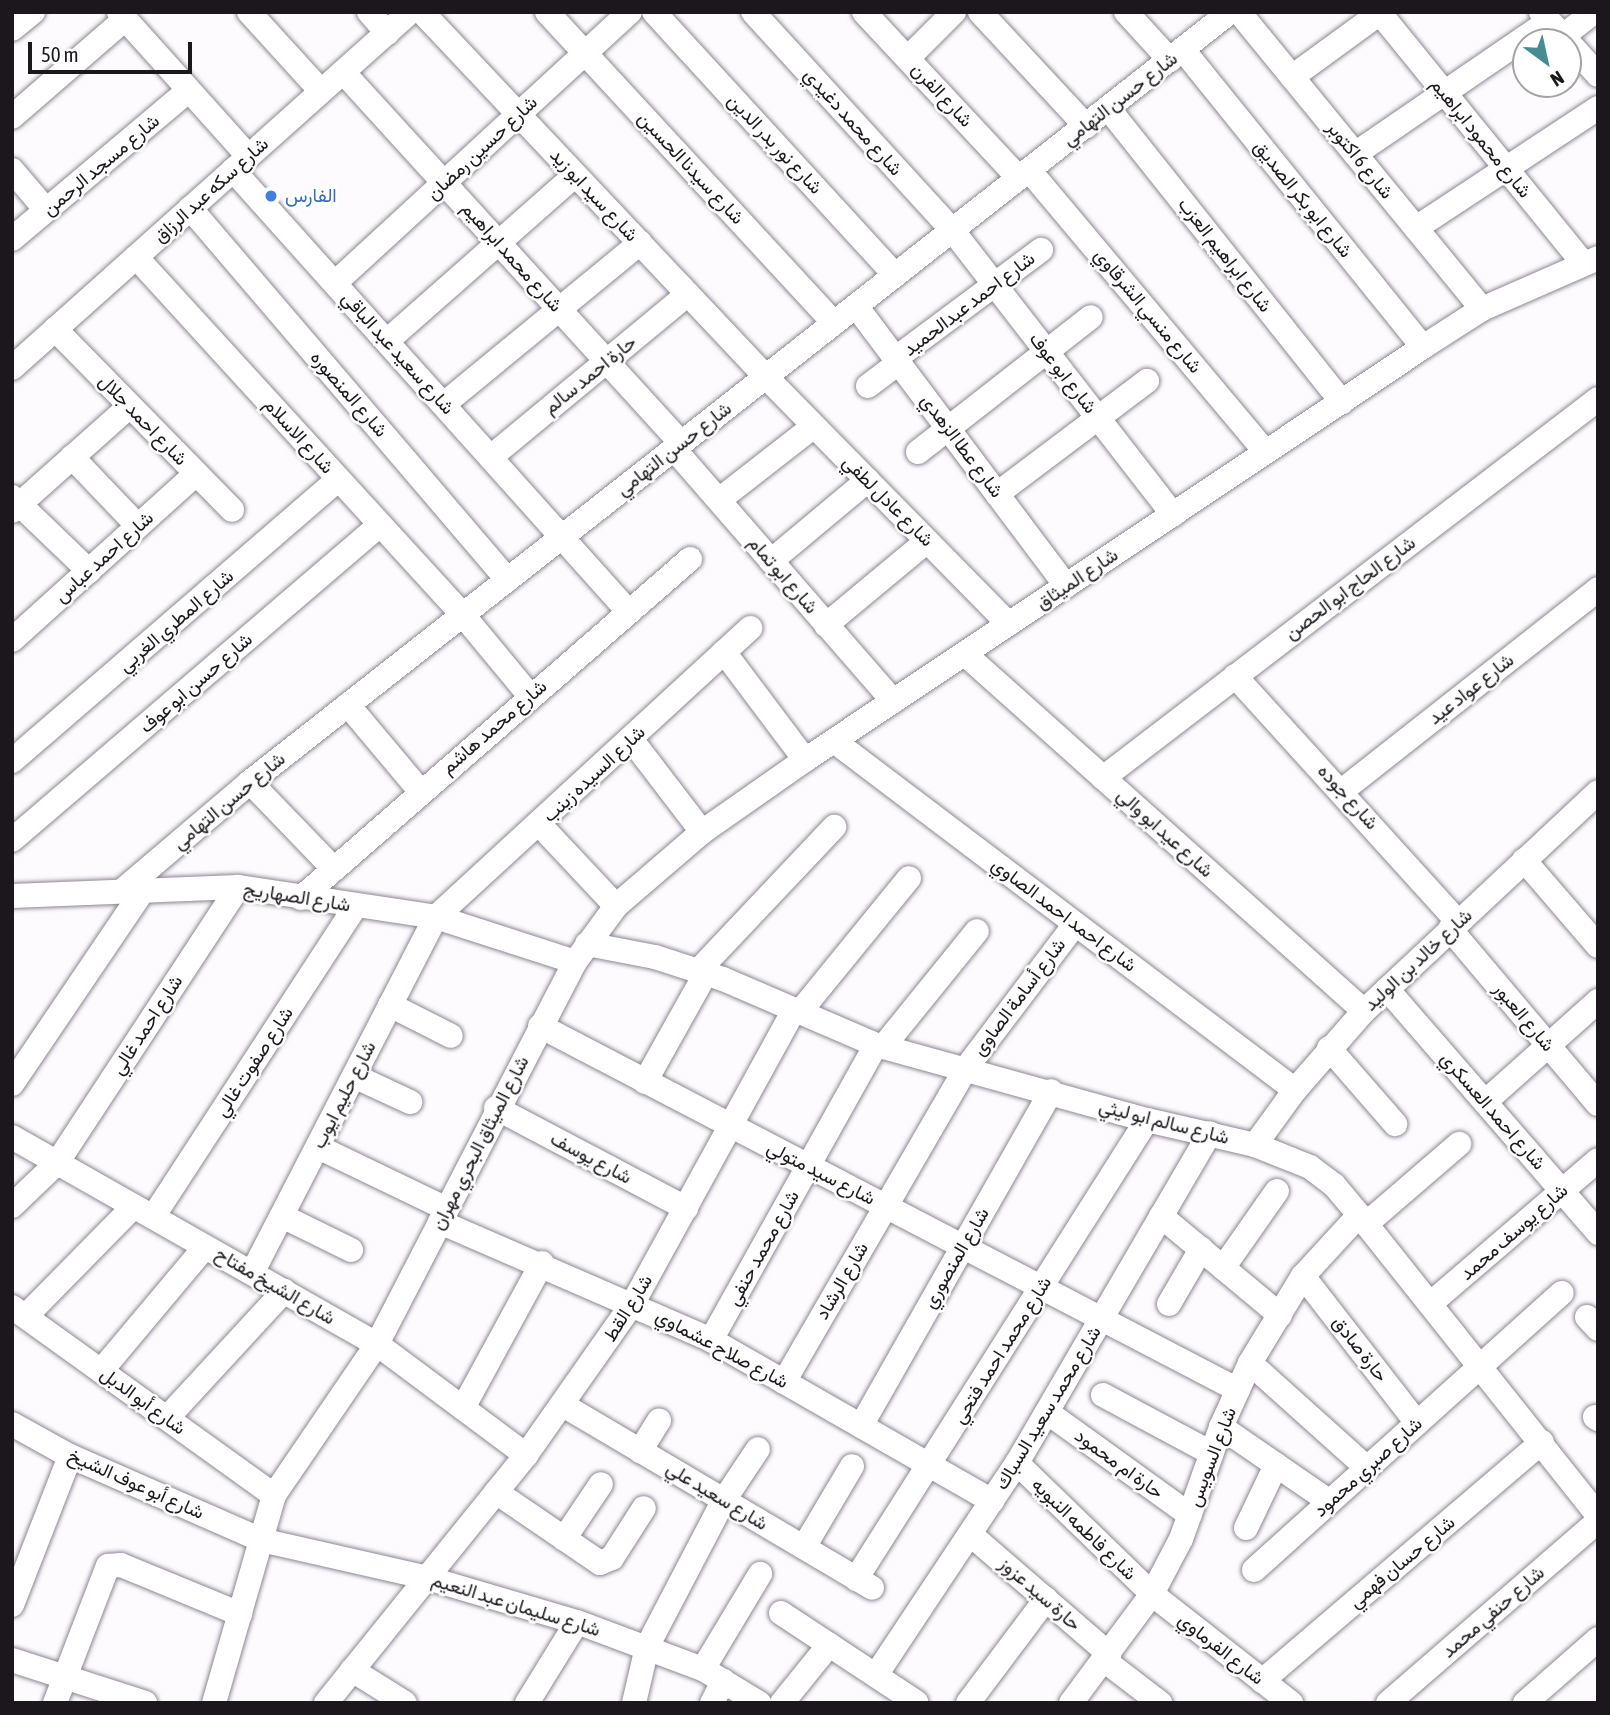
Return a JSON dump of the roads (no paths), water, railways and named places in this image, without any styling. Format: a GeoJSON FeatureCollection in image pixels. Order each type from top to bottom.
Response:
{"type":"FeatureCollection","features":[{"type":"Feature","properties":{"kind":"street"},"geometry":{"type":"LineString","coordinates":[[12,29],[33,12]]}},
{"type":"Feature","properties":{"kind":"street"},"geometry":{"type":"LineString","coordinates":[[249,12],[321,91]]}},
{"type":"Feature","properties":{"kind":"street"},"geometry":{"type":"LineString","coordinates":[[369,12],[387,33]]}},
{"type":"Feature","properties":{"kind":"street","name":"شارع سكه عبد الرزاق"},"geometry":{"type":"LineString","coordinates":[[12,368],[410,12]]}},
{"type":"Feature","properties":{"kind":"street","name":"شارع سيد ابو زيد"},"geometry":{"type":"LineString","coordinates":[[422,12],[766,377]]}},
{"type":"Feature","properties":{"kind":"street","name":"شارع سيدنا الحسين"},"geometry":{"type":"LineString","coordinates":[[547,12],[834,323]]}},
{"type":"Feature","properties":{"kind":"street","name":"شارع حسين رمضان"},"geometry":{"type":"LineString","coordinates":[[335,283],[630,12]]}},
{"type":"Feature","properties":{"kind":"street","name":"شارع نور بدر الدين"},"geometry":{"type":"LineString","coordinates":[[654,12],[895,275]]}},
{"type":"Feature","properties":{"kind":"street","name":"شارع محمد دغيدي"},"geometry":{"type":"LineString","coordinates":[[753,12],[953,231]]}},
{"type":"Feature","properties":{"kind":"street","name":"شارع الفرن"},"geometry":{"type":"LineString","coordinates":[[864,12],[1024,174]]}},
{"type":"Feature","properties":{"kind":"street"},"geometry":{"type":"LineString","coordinates":[[908,58],[954,12]]}},
{"type":"Feature","properties":{"kind":"street"},"geometry":{"type":"LineString","coordinates":[[980,12],[1086,126]]}},
{"type":"Feature","properties":{"kind":"street","name":"شارع ابو بكر الصديق"},"geometry":{"type":"LineString","coordinates":[[1126,12],[1177,55],[1423,347]]}},
{"type":"Feature","properties":{"kind":"street","name":"شارع حسن التهامي"},"geometry":{"type":"LineString","coordinates":[[12,1084],[133,890],[250,782],[1230,12]]}},
{"type":"Feature","properties":{"kind":"street","name":"شارع 6 اكتوبر"},"geometry":{"type":"LineString","coordinates":[[1239,12],[1482,309]]}},
{"type":"Feature","properties":{"kind":"street"},"geometry":{"type":"LineString","coordinates":[[1355,154],[1551,23],[1594,12]]}},
{"type":"Feature","properties":{"kind":"street"},"geometry":{"type":"LineString","coordinates":[[1292,77],[1380,13]]}},
{"type":"Feature","properties":{"kind":"street","name":"شارع محمود ابراهيم"},"geometry":{"type":"LineString","coordinates":[[1380,13],[1506,169],[1591,260]]}},
{"type":"Feature","properties":{"kind":"street"},"geometry":{"type":"LineString","coordinates":[[12,117],[122,16]]}},
{"type":"Feature","properties":{"kind":"street","name":"شارع سعيد عبد الباقي"},"geometry":{"type":"LineString","coordinates":[[122,16],[189,90],[241,163],[335,283],[564,536],[627,610]]}},
{"type":"Feature","properties":{"kind":"street"},"geometry":{"type":"LineString","coordinates":[[1551,23],[1598,75]]}},
{"type":"Feature","properties":{"kind":"street","name":"شارع محمد ابراهيم"},"geometry":{"type":"LineString","coordinates":[[343,72],[607,361],[678,446]]}},
{"type":"Feature","properties":{"kind":"street","name":"شارع مسجد الرحمن"},"geometry":{"type":"LineString","coordinates":[[12,239],[189,90]]}},
{"type":"Feature","properties":{"kind":"street","name":"شارع ابراهيم العزب"},"geometry":{"type":"LineString","coordinates":[[1108,108],[1342,402]]}},
{"type":"Feature","properties":{"kind":"street"},"geometry":{"type":"LineString","coordinates":[[1416,228],[1598,108]]}},
{"type":"Feature","properties":{"kind":"street"},"geometry":{"type":"LineString","coordinates":[[12,170],[46,211]]}},
{"type":"Feature","properties":{"kind":"street","name":"شارع منسي الشرقاوي"},"geometry":{"type":"LineString","coordinates":[[1024,174],[1266,452]]}},
{"type":"Feature","properties":{"kind":"street"},"geometry":{"type":"LineString","coordinates":[[387,341],[575,175]]}},
{"type":"Feature","properties":{"kind":"street","name":"شارع المنصوره"},"geometry":{"type":"LineString","coordinates":[[190,208],[508,580]]}},
{"type":"Feature","properties":{"kind":"street","name":"شارع ابو عوف"},"geometry":{"type":"LineString","coordinates":[[953,231],[1173,514]]}},
{"type":"Feature","properties":{"kind":"street"},"geometry":{"type":"LineString","coordinates":[[444,404],[640,243]]}},
{"type":"Feature","properties":{"kind":"street","name":"شارع احمد عبدالحميد"},"geometry":{"type":"LineString","coordinates":[[868,386],[1041,250]]}},
{"type":"Feature","properties":{"kind":"street","name":"شارع الاسلام"},"geometry":{"type":"LineString","coordinates":[[136,257],[463,615],[530,696]]}},
{"type":"Feature","properties":{"kind":"street","name":"شارع الميثاق"},"geometry":{"type":"LineString","coordinates":[[581,953],[616,906],[702,832],[805,760],[1482,309],[1591,260]]}},
{"type":"Feature","properties":{"kind":"street","name":"حارة احمد سالم"},"geometry":{"type":"LineString","coordinates":[[492,456],[688,294]]}},
{"type":"Feature","properties":{"kind":"street","name":"شارع عطا الزهدي"},"geometry":{"type":"LineString","coordinates":[[856,306],[1066,586]]}},
{"type":"Feature","properties":{"kind":"street"},"geometry":{"type":"LineString","coordinates":[[918,452],[1091,317]]}},
{"type":"Feature","properties":{"kind":"street","name":"شارع احمد جلال"},"geometry":{"type":"LineString","coordinates":[[55,329],[232,510]]}},
{"type":"Feature","properties":{"kind":"street","name":"شارع عادل لطفي"},"geometry":{"type":"LineString","coordinates":[[766,377],[1009,624]]}},
{"type":"Feature","properties":{"kind":"street"},"geometry":{"type":"LineString","coordinates":[[997,494],[1147,380]]}},
{"type":"Feature","properties":{"kind":"street","name":"شارع الحاج ابو الحصن"},"geometry":{"type":"LineString","coordinates":[[1103,778],[1598,399]]}},
{"type":"Feature","properties":{"kind":"street"},"geometry":{"type":"LineString","coordinates":[[89,571],[15,504],[130,405]]}},
{"type":"Feature","properties":{"kind":"street"},"geometry":{"type":"LineString","coordinates":[[719,500],[814,426]]}},
{"type":"Feature","properties":{"kind":"street","name":"شارع ابو تمام"},"geometry":{"type":"LineString","coordinates":[[678,446],[719,500],[892,701]]}},
{"type":"Feature","properties":{"kind":"street"},"geometry":{"type":"LineString","coordinates":[[72,457],[138,526]]}},
{"type":"Feature","properties":{"kind":"street","name":"شارع احمد عباس"},"geometry":{"type":"LineString","coordinates":[[12,640],[196,474]]}},
{"type":"Feature","properties":{"kind":"street","name":"شارع المطري الغربي"},"geometry":{"type":"LineString","coordinates":[[12,761],[338,480]]}},
{"type":"Feature","properties":{"kind":"street"},"geometry":{"type":"LineString","coordinates":[[771,561],[868,480]]}},
{"type":"Feature","properties":{"kind":"street","name":"شارع حسن ابو عوف"},"geometry":{"type":"LineString","coordinates":[[12,840],[380,526]]}},
{"type":"Feature","properties":{"kind":"street"},"geometry":{"type":"LineString","coordinates":[[826,625],[928,541]]}},
{"type":"Feature","properties":{"kind":"street","name":"شارع محمد هاشم"},"geometry":{"type":"LineString","coordinates":[[301,898],[627,610],[690,559]]}},
{"type":"Feature","properties":{"kind":"street","name":"شارع عواد عيد"},"geometry":{"type":"LineString","coordinates":[[1343,790],[1598,589]]}},
{"type":"Feature","properties":{"kind":"street","name":"شارع السيده زينب"},"geometry":{"type":"LineString","coordinates":[[436,917],[540,825],[750,628]]}},
{"type":"Feature","properties":{"kind":"street"},"geometry":{"type":"LineString","coordinates":[[724,652],[805,760]]}},
{"type":"Feature","properties":{"kind":"street","name":"شارع عيد ابو والي"},"geometry":{"type":"LineString","coordinates":[[966,655],[1364,1011]]}},
{"type":"Feature","properties":{"kind":"street","name":"شارع جوده"},"geometry":{"type":"LineString","coordinates":[[1235,676],[1343,790],[1454,925]]}},
{"type":"Feature","properties":{"kind":"street"},"geometry":{"type":"LineString","coordinates":[[348,705],[421,792]]}},
{"type":"Feature","properties":{"kind":"street"},"geometry":{"type":"LineString","coordinates":[[631,739],[702,832]]}},
{"type":"Feature","properties":{"kind":"street","name":"شارع احمد احمد الصاوي"},"geometry":{"type":"LineString","coordinates":[[834,741],[1295,1090]]}},
{"type":"Feature","properties":{"kind":"street"},"geometry":{"type":"LineString","coordinates":[[250,782],[334,869]]}},
{"type":"Feature","properties":{"kind":"street","name":"شارع خالد بن الوليد"},"geometry":{"type":"LineString","coordinates":[[1255,1145],[1329,1048],[1364,1011],[1524,860],[1595,799]]}},
{"type":"Feature","properties":{"kind":"street"},"geometry":{"type":"LineString","coordinates":[[540,825],[616,906]]}},
{"type":"Feature","properties":{"kind":"street"},"geometry":{"type":"LineString","coordinates":[[645,1082],[703,972],[834,827]]}},
{"type":"Feature","properties":{"kind":"street"},"geometry":{"type":"LineString","coordinates":[[1524,860],[1598,946]]}},
{"type":"Feature","properties":{"kind":"street","name":"شارع القط"},"geometry":{"type":"LineString","coordinates":[[326,1703],[424,1577],[526,1455],[563,1405],[633,1303],[796,1013],[909,878]]}},
{"type":"Feature","properties":{"kind":"street","name":"شارع الصهاريج"},"geometry":{"type":"LineString","coordinates":[[12,895],[238,887],[436,917],[581,953]]}},
{"type":"Feature","properties":{"kind":"street","name":"شارع احمد غالي"},"geometry":{"type":"LineString","coordinates":[[12,1206],[57,1163],[238,887]]}},
{"type":"Feature","properties":{"kind":"street","name":"شارع صفوت غالي"},"geometry":{"type":"LineString","coordinates":[[19,1312],[143,1211],[355,906]]}},
{"type":"Feature","properties":{"kind":"street","name":"شارع حليم ايوب"},"geometry":{"type":"LineString","coordinates":[[252,1273],[436,917]]}},
{"type":"Feature","properties":{"kind":"street","name":"شارع أسامة الصاوى"},"geometry":{"type":"LineString","coordinates":[[964,1071],[1075,923]]}},
{"type":"Feature","properties":{"kind":"street","name":"شارع العبور"},"geometry":{"type":"LineString","coordinates":[[1454,925],[1598,1104]]}},
{"type":"Feature","properties":{"kind":"street","name":"شارع محمد حنفي"},"geometry":{"type":"LineString","coordinates":[[711,1340],[808,1167],[880,1046],[977,931]]}},
{"type":"Feature","properties":{"kind":"street","name":"شارع سالم ابو ليثي"},"geometry":{"type":"LineString","coordinates":[[581,953],[703,972],[880,1046],[964,1071],[1051,1091],[1147,1120],[1255,1145],[1310,1167],[1334,1185],[1363,1219],[1481,1364],[1598,1516]]}},
{"type":"Feature","properties":{"kind":"street","name":"شارع الميثاق البحري مهران"},"geometry":{"type":"LineString","coordinates":[[214,1703],[274,1496],[377,1344],[496,1108],[581,953]]}},
{"type":"Feature","properties":{"kind":"street","name":"شارع احمد العسكري"},"geometry":{"type":"LineString","coordinates":[[1387,989],[1598,1233]]}},
{"type":"Feature","properties":{"kind":"street"},"geometry":{"type":"LineString","coordinates":[[1485,1102],[1598,1001]]}},
{"type":"Feature","properties":{"kind":"street"},"geometry":{"type":"LineString","coordinates":[[390,1006],[451,1036]]}},
{"type":"Feature","properties":{"kind":"street","name":"شارع سيد متولي"},"geometry":{"type":"LineString","coordinates":[[540,1026],[1238,1390]]}},
{"type":"Feature","properties":{"kind":"street"},"geometry":{"type":"LineString","coordinates":[[1329,1048],[1395,1124]]}},
{"type":"Feature","properties":{"kind":"street","name":"شارع الرشاد"},"geometry":{"type":"LineString","coordinates":[[784,1382],[964,1071]]}},
{"type":"Feature","properties":{"kind":"street"},"geometry":{"type":"LineString","coordinates":[[354,1076],[410,1102]]}},
{"type":"Feature","properties":{"kind":"street","name":"شارع المنصوري"},"geometry":{"type":"LineString","coordinates":[[860,1426],[1051,1091]]}},
{"type":"Feature","properties":{"kind":"street","name":"شارع يوسف"},"geometry":{"type":"LineString","coordinates":[[496,1108],[686,1208]]}},
{"type":"Feature","properties":{"kind":"street","name":"شارع محمد احمد فتحي"},"geometry":{"type":"LineString","coordinates":[[864,1583],[929,1465],[1147,1120]]}},
{"type":"Feature","properties":{"kind":"street","name":"شارع محمد سعيد السباك"},"geometry":{"type":"LineString","coordinates":[[876,1675],[1017,1463],[1210,1133]]}},
{"type":"Feature","properties":{"kind":"street","name":"شارع الشيخ مفتاح"},"geometry":{"type":"LineString","coordinates":[[12,1137],[377,1344],[526,1455]]}},
{"type":"Feature","properties":{"kind":"street","name":"شارع السويس"},"geometry":{"type":"LineString","coordinates":[[1071,1703],[1152,1594],[1190,1515],[1220,1427],[1250,1363],[1303,1276],[1363,1219],[1459,1144]]}},
{"type":"Feature","properties":{"kind":"street","name":"شارع صلاح عشماوي"},"geometry":{"type":"LineString","coordinates":[[318,1147],[443,1215],[711,1340],[992,1501]]}},
{"type":"Feature","properties":{"kind":"street","name":"شارع يوسف محمد"},"geometry":{"type":"LineString","coordinates":[[1430,1304],[1598,1160]]}},
{"type":"Feature","properties":{"kind":"street"},"geometry":{"type":"LineString","coordinates":[[1223,1268],[1277,1191]]}},
{"type":"Feature","properties":{"kind":"street"},"geometry":{"type":"LineString","coordinates":[[282,1216],[351,1250]]}},
{"type":"Feature","properties":{"kind":"street"},"geometry":{"type":"LineString","coordinates":[[1161,1216],[1280,1315]]}},
{"type":"Feature","properties":{"kind":"street"},"geometry":{"type":"LineString","coordinates":[[101,1371],[205,1247]]}},
{"type":"Feature","properties":{"kind":"street"},"geometry":{"type":"LineString","coordinates":[[1169,1304],[1201,1249]]}},
{"type":"Feature","properties":{"kind":"street"},"geometry":{"type":"LineString","coordinates":[[463,1408],[542,1263]]}},
{"type":"Feature","properties":{"kind":"street","name":"حارة صادق"},"geometry":{"type":"LineString","coordinates":[[1303,1276],[1417,1423]]}},
{"type":"Feature","properties":{"kind":"street"},"geometry":{"type":"LineString","coordinates":[[167,1418],[285,1292]]}},
{"type":"Feature","properties":{"kind":"street","name":"شارع صبري محمود"},"geometry":{"type":"LineString","coordinates":[[1254,1570],[1562,1293]]}},
{"type":"Feature","properties":{"kind":"street","name":"شارع أبو الدبل"},"geometry":{"type":"LineString","coordinates":[[19,1312],[274,1496]]}},
{"type":"Feature","properties":{"kind":"street"},"geometry":{"type":"LineString","coordinates":[[1250,1363],[1367,1468]]}},
{"type":"Feature","properties":{"kind":"street"},"geometry":{"type":"LineString","coordinates":[[1103,1395],[1211,1453]]}},
{"type":"Feature","properties":{"kind":"street","name":"شارع سعيد علي"},"geometry":{"type":"LineString","coordinates":[[563,1405],[864,1583]]}},
{"type":"Feature","properties":{"kind":"street","name":"حارة ام محمود"},"geometry":{"type":"LineString","coordinates":[[1047,1412],[1190,1515]]}},
{"type":"Feature","properties":{"kind":"street"},"geometry":{"type":"LineString","coordinates":[[640,1451],[659,1420]]}},
{"type":"Feature","properties":{"kind":"street","name":"شارع أبو عوف الشيخ"},"geometry":{"type":"LineString","coordinates":[[12,1424],[70,1456],[261,1540]]}},
{"type":"Feature","properties":{"kind":"street"},"geometry":{"type":"LineString","coordinates":[[1220,1427],[1330,1502]]}},
{"type":"Feature","properties":{"kind":"street","name":"شارع حسان فهمي"},"geometry":{"type":"LineString","coordinates":[[1262,1681],[1542,1442]]}},
{"type":"Feature","properties":{"kind":"street"},"geometry":{"type":"LineString","coordinates":[[634,1703],[647,1647],[724,1500],[758,1449]]}},
{"type":"Feature","properties":{"kind":"street"},"geometry":{"type":"LineString","coordinates":[[12,1605],[70,1456]]}},
{"type":"Feature","properties":{"kind":"street","name":"شارع فاطمه النبويه"},"geometry":{"type":"LineString","coordinates":[[1017,1463],[1152,1594]]}},
{"type":"Feature","properties":{"kind":"street"},"geometry":{"type":"LineString","coordinates":[[1246,1528],[1276,1465]]}},
{"type":"Feature","properties":{"kind":"street"},"geometry":{"type":"LineString","coordinates":[[804,1548],[852,1466]]}},
{"type":"Feature","properties":{"kind":"street"},"geometry":{"type":"LineString","coordinates":[[564,1539],[601,1484]]}},
{"type":"Feature","properties":{"kind":"street"},"geometry":{"type":"LineString","coordinates":[[496,1492],[564,1539],[607,1563],[643,1508]]}},
{"type":"Feature","properties":{"kind":"street","name":"شارع حنفي محمد"},"geometry":{"type":"LineString","coordinates":[[1388,1703],[1598,1521]]}},
{"type":"Feature","properties":{"kind":"street","name":"حارة سيد عزوز"},"geometry":{"type":"LineString","coordinates":[[970,1534],[1160,1703]]}},
{"type":"Feature","properties":{"kind":"street","name":"شارع سليمان عبد النعيم"},"geometry":{"type":"LineString","coordinates":[[261,1540],[424,1577],[577,1622],[647,1647],[713,1684],[758,1703]]}},
{"type":"Feature","properties":{"kind":"street"},"geometry":{"type":"LineString","coordinates":[[55,1703],[102,1572],[112,1564],[240,1614]]}},
{"type":"Feature","properties":{"kind":"street"},"geometry":{"type":"LineString","coordinates":[[713,1684],[760,1574]]}},
{"type":"Feature","properties":{"kind":"street","name":"شارع الفرماوي"},"geometry":{"type":"LineString","coordinates":[[1152,1594],[1291,1703]]}},
{"type":"Feature","properties":{"kind":"street"},"geometry":{"type":"LineString","coordinates":[[968,1703],[1046,1599]]}},
{"type":"Feature","properties":{"kind":"street"},"geometry":{"type":"LineString","coordinates":[[781,1613],[916,1702]]}},
{"type":"Feature","properties":{"kind":"street"},"geometry":{"type":"LineString","coordinates":[[527,1703],[577,1622]]}},
{"type":"Feature","properties":{"kind":"street"},"geometry":{"type":"LineString","coordinates":[[1525,1703],[1598,1639]]}},
{"type":"Feature","properties":{"kind":"street"},"geometry":{"type":"LineString","coordinates":[[782,1703],[829,1644]]}},
{"type":"Feature","properties":{"kind":"street"},"geometry":{"type":"LineString","coordinates":[[12,1660],[136,1701]]}},
{"type":"Feature","properties":{"kind":"street"},"geometry":{"type":"LineString","coordinates":[[352,1670],[405,1703]]}},
{"type":"Feature","properties":{"kind":"place","name":"الفارس"},"geometry":{"type":"Point","coordinates":[271,196]}}]}
